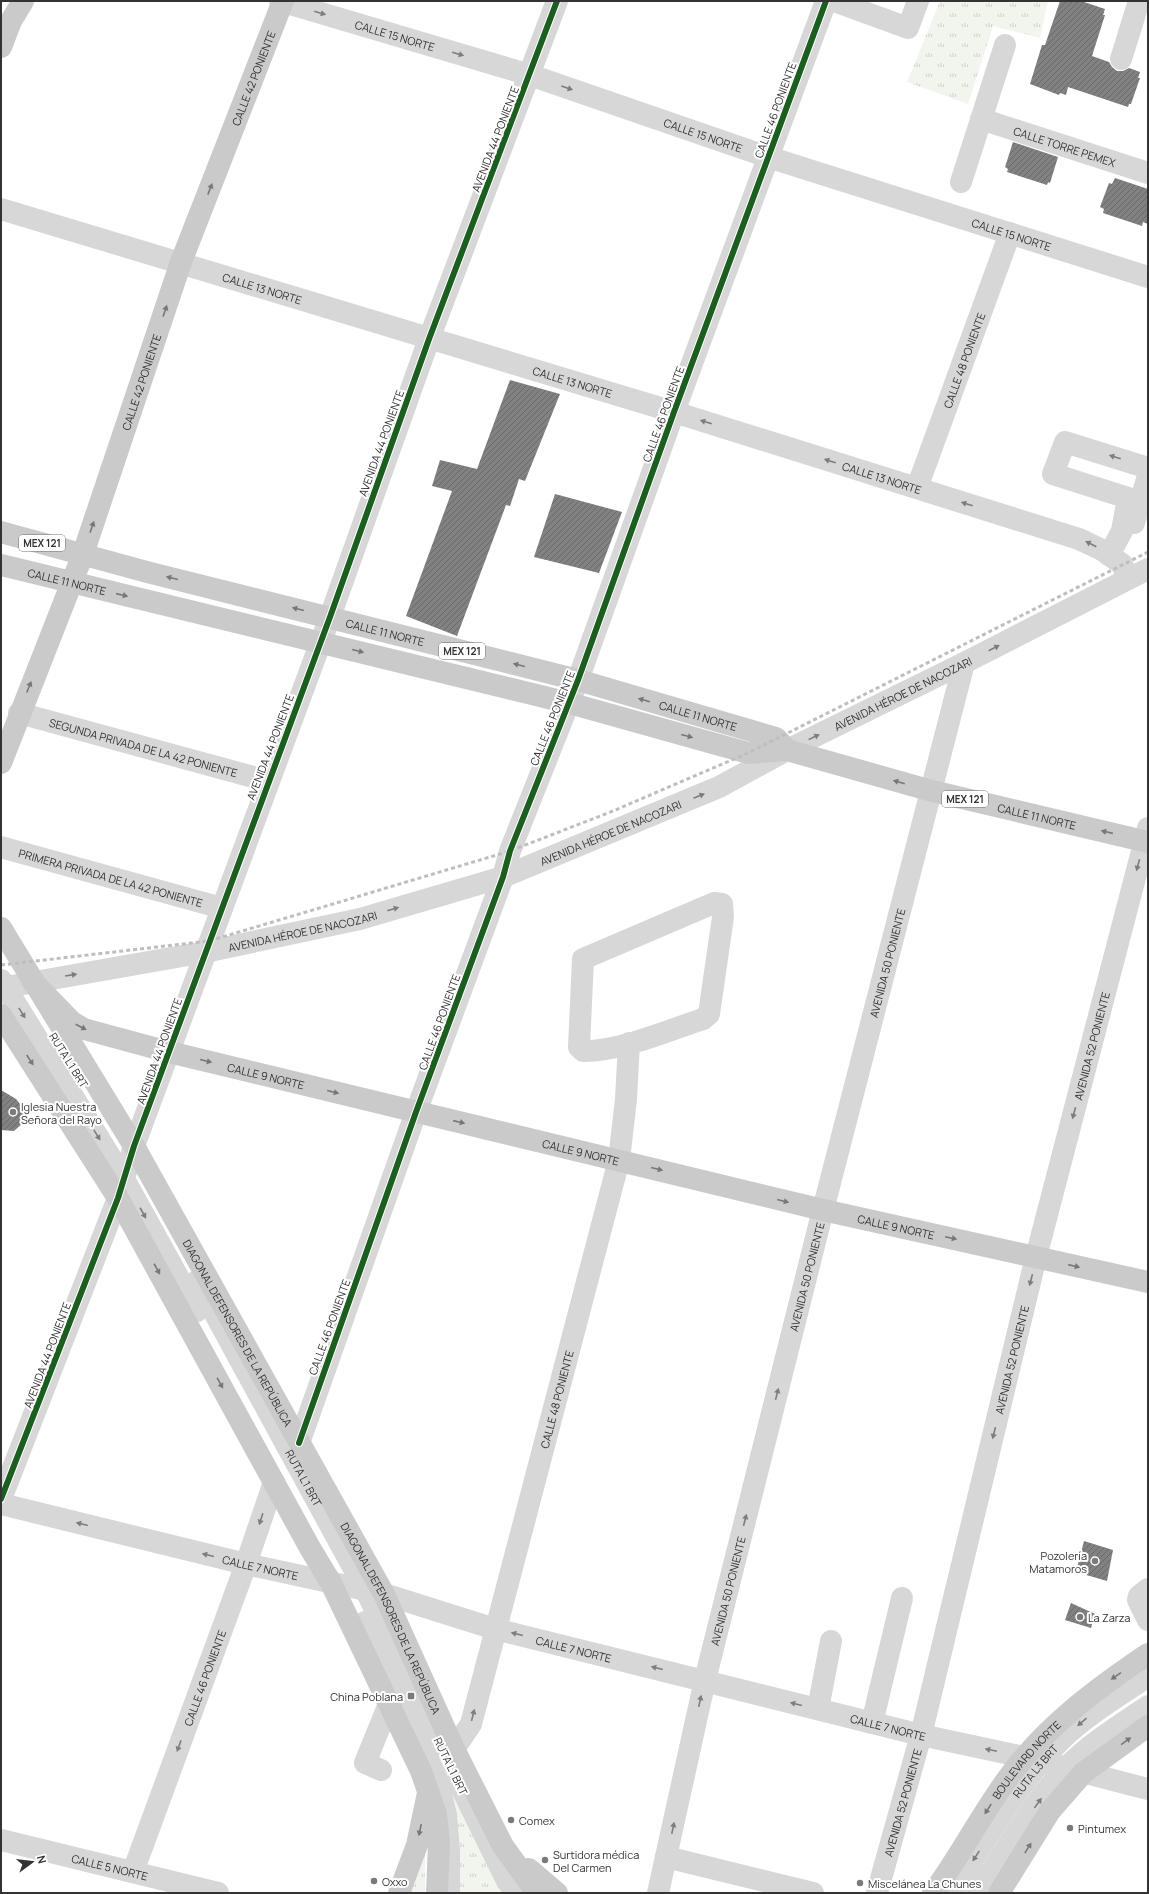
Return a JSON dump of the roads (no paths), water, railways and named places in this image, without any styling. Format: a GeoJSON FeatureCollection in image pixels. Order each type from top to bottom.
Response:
{"type":"FeatureCollection","features":[{"type":"Feature","properties":{"kind":"main road"},"geometry":{"type":"LineString","coordinates":[[1,47],[11,21],[23,1]]}},
{"type":"Feature","properties":{"kind":"main road","name":"CALLE 42 PONIENTE"},"geometry":{"type":"LineString","coordinates":[[1,763],[19,713],[83,554],[181,262],[282,1]]}},
{"type":"Feature","properties":{"kind":"main road","name":"CALLE 11 NORTE"},"geometry":{"type":"LineString","coordinates":[[1,532],[578,680],[776,738],[787,750]]}},
{"type":"Feature","properties":{"kind":"main road","name":"CALLE 11 NORTE"},"geometry":{"type":"LineString","coordinates":[[1,565],[569,703],[748,753],[787,750],[932,791],[1147,837]]}},
{"type":"Feature","properties":{"kind":"main road","name":"DIAGONAL DEFENSORES DE LA REPÚBLICA"},"geometry":{"type":"LineString","coordinates":[[1,928],[12,984],[132,1152],[299,1443],[358,1589],[389,1704],[420,1771],[436,1814],[439,1843],[437,1893]]}},
{"type":"Feature","properties":{"kind":"main road","name":"CALLE 9 NORTE"},"geometry":{"type":"LineString","coordinates":[[12,984],[84,1029],[170,1052],[823,1210],[1148,1282]]}},
{"type":"Feature","properties":{"kind":"main road","name":"DIAGONAL DEFENSORES DE LA REPÚBLICA"},"geometry":{"type":"LineString","coordinates":[[1,1015],[121,1189],[274,1482],[358,1589],[454,1749],[503,1846],[537,1893]]}},
{"type":"Feature","properties":{"kind":"main road","name":"BOULEVARD NORTE"},"geometry":{"type":"LineString","coordinates":[[933,1893],[1007,1779],[1033,1759],[1049,1730],[1106,1682],[1148,1654]]}},
{"type":"Feature","properties":{"kind":"main road"},"geometry":{"type":"LineString","coordinates":[[1000,1893],[1074,1771],[1148,1726]]}},
{"type":"Feature","properties":{"kind":"main road"},"geometry":{"type":"LineString","coordinates":[[399,1893],[417,1845],[428,1792]]}},
{"type":"Feature","properties":{"kind":"main road"},"geometry":{"type":"LineString","coordinates":[[503,1846],[557,1893]]}},
{"type":"Feature","properties":{"kind":"street","name":"CALLE 15 NORTE"},"geometry":{"type":"LineString","coordinates":[[282,1],[530,75],[768,157],[1148,277]]}},
{"type":"Feature","properties":{"kind":"street","name":"AVENIDA 44 PONIENTE"},"geometry":{"type":"LineString","coordinates":[[1,1499],[121,1189],[132,1152],[170,1052],[268,781],[330,617],[429,339],[557,1]]}},
{"type":"Feature","properties":{"kind":"street","name":"CALLE 46 PONIENTE"},"geometry":{"type":"LineString","coordinates":[[299,1443],[416,1112],[503,877],[510,851],[578,680],[674,412],[826,1]]}},
{"type":"Feature","properties":{"kind":"street"},"geometry":{"type":"LineString","coordinates":[[834,1],[908,28],[918,1]]}},
{"type":"Feature","properties":{"kind":"street"},"geometry":{"type":"LineString","coordinates":[[1121,59],[1139,1]]}},
{"type":"Feature","properties":{"kind":"street"},"geometry":{"type":"LineString","coordinates":[[961,182],[1005,45]]}},
{"type":"Feature","properties":{"kind":"street","name":"CALLE TORRE PEMEX"},"geometry":{"type":"LineString","coordinates":[[981,119],[1147,170]]}},
{"type":"Feature","properties":{"kind":"street","name":"CALLE 13 NORTE"},"geometry":{"type":"LineString","coordinates":[[1,209],[181,262],[429,339],[674,412],[1079,539],[1122,564],[1128,579]]}},
{"type":"Feature","properties":{"kind":"street","name":"CALLE 48 PONIENTE"},"geometry":{"type":"LineString","coordinates":[[916,488],[1010,233]]}},
{"type":"Feature","properties":{"kind":"street"},"geometry":{"type":"LineString","coordinates":[[1065,442],[1145,467],[1148,475],[1131,533],[1112,557],[1122,531],[1128,498],[1053,474],[1065,442]]}},
{"type":"Feature","properties":{"kind":"street","name":"AVENIDA HÉROE DE NACOZARI"},"geometry":{"type":"LineString","coordinates":[[12,984],[205,952],[360,919],[503,877],[719,787],[787,750],[964,664],[1148,569]]}},
{"type":"Feature","properties":{"kind":"street","name":"AVENIDA 50 PONIENTE"},"geometry":{"type":"LineString","coordinates":[[658,1893],[705,1680],[823,1210],[964,664]]}},
{"type":"Feature","properties":{"kind":"street","name":"SEGUNDA PRIVADA DE LA 42 PONIENTE"},"geometry":{"type":"LineString","coordinates":[[19,713],[268,781]]}},
{"type":"Feature","properties":{"kind":"street","name":"AVENIDA 52 PONIENTE"},"geometry":{"type":"LineString","coordinates":[[877,1893],[921,1735],[1036,1257],[1147,837]]}},
{"type":"Feature","properties":{"kind":"street","name":"PRIMERA PRIVADA DE LA 42 PONIENTE"},"geometry":{"type":"LineString","coordinates":[[1,847],[222,908]]}},
{"type":"Feature","properties":{"kind":"street"},"geometry":{"type":"LineString","coordinates":[[714,903],[722,904],[723,917],[709,1014],[703,1019],[629,1043],[592,1051],[583,1051],[579,1047],[583,959],[714,903]]}},
{"type":"Feature","properties":{"kind":"street","name":"RUTA L1 BRT"},"geometry":{"type":"LineString","coordinates":[[1,948],[12,984],[121,1189],[358,1589],[437,1779],[447,1820],[449,1893]]}},
{"type":"Feature","properties":{"kind":"street","name":"CALLE 48 PONIENTE"},"geometry":{"type":"LineString","coordinates":[[454,1749],[471,1724],[619,1160],[626,1099],[629,1043]]}},
{"type":"Feature","properties":{"kind":"street","name":"RUTA L1 BRT"},"geometry":{"type":"LineString","coordinates":[[132,1152],[507,1881],[517,1893]]}},
{"type":"Feature","properties":{"kind":"street","name":"CALLE 46 PONIENTE"},"geometry":{"type":"LineString","coordinates":[[133,1872],[246,1564],[274,1482]]}},
{"type":"Feature","properties":{"kind":"street","name":"CALLE 7 NORTE"},"geometry":{"type":"LineString","coordinates":[[1,1504],[246,1564],[358,1589],[495,1629],[705,1680],[921,1735],[1033,1759],[1074,1771],[1148,1789]]}},
{"type":"Feature","properties":{"kind":"street"},"geometry":{"type":"LineString","coordinates":[[1148,1589],[1139,1596],[1138,1600],[1148,1620]]}},
{"type":"Feature","properties":{"kind":"street"},"geometry":{"type":"LineString","coordinates":[[872,1723],[902,1598]]}},
{"type":"Feature","properties":{"kind":"street"},"geometry":{"type":"LineString","coordinates":[[818,1709],[831,1641]]}},
{"type":"Feature","properties":{"kind":"street","name":"RUTA L3 BRT"},"geometry":{"type":"LineString","coordinates":[[952,1893],[1020,1788],[1033,1759],[1062,1739],[1089,1716],[1148,1676]]}},
{"type":"Feature","properties":{"kind":"street"},"geometry":{"type":"LineString","coordinates":[[381,1770],[365,1763],[389,1704]]}},
{"type":"Feature","properties":{"kind":"street","name":"RUTA L3 BRT"},"geometry":{"type":"LineString","coordinates":[[977,1893],[1039,1801],[1074,1771],[1110,1732],[1148,1706]]}},
{"type":"Feature","properties":{"kind":"street","name":"CALLE 5 NORTE"},"geometry":{"type":"LineString","coordinates":[[1,1840],[218,1893]]}},
{"type":"Feature","properties":{"kind":"street"},"geometry":{"type":"LineString","coordinates":[[666,1857],[813,1893]]}},
{"type":"Feature","properties":{"kind":"railway"},"geometry":{"type":"LineString","coordinates":[[1,965],[209,941],[510,851],[613,811],[748,753],[1148,552]]}},
{"type":"Feature","properties":{"kind":"place","name":"Iglesia Nuestra Señora del Rayo"},"geometry":{"type":"Point","coordinates":[13,1112]}},
{"type":"Feature","properties":{"kind":"place","name":"Pozolería Matamoros"},"geometry":{"type":"Point","coordinates":[1095,1561]}},
{"type":"Feature","properties":{"kind":"place","name":"La Zarza"},"geometry":{"type":"Point","coordinates":[1080,1617]}},
{"type":"Feature","properties":{"kind":"place","name":"China Poblana"},"geometry":{"type":"Point","coordinates":[411,1696]}},
{"type":"Feature","properties":{"kind":"place","name":"Comex"},"geometry":{"type":"Point","coordinates":[511,1820]}},
{"type":"Feature","properties":{"kind":"place","name":"Pintumex"},"geometry":{"type":"Point","coordinates":[1070,1828]}},
{"type":"Feature","properties":{"kind":"place","name":"Surtidora médica Del Carmen"},"geometry":{"type":"Point","coordinates":[545,1860]}},
{"type":"Feature","properties":{"kind":"place","name":"Oxxo"},"geometry":{"type":"Point","coordinates":[374,1881]}},
{"type":"Feature","properties":{"kind":"place","name":"Miscelánea La Chunes"},"geometry":{"type":"Point","coordinates":[860,1883]}}]}
